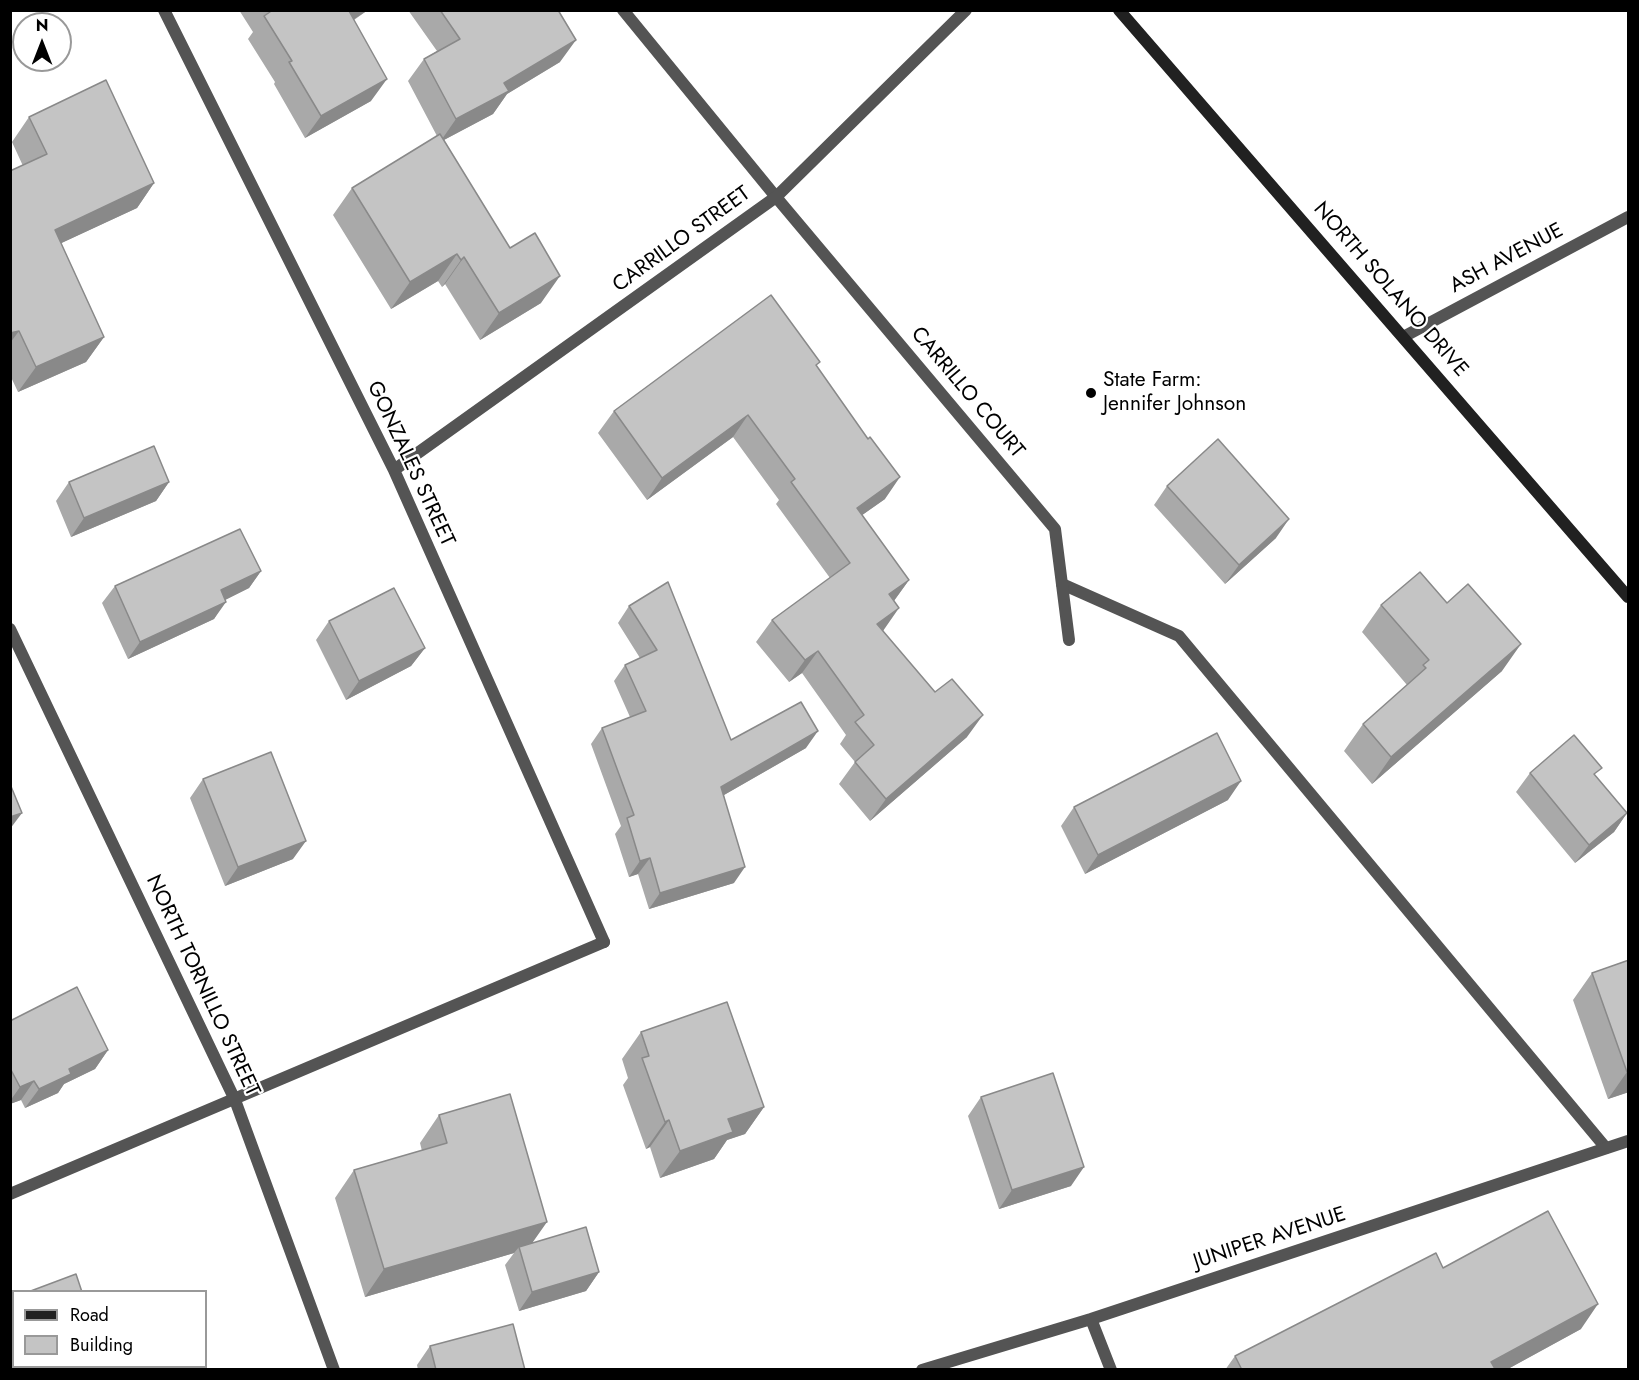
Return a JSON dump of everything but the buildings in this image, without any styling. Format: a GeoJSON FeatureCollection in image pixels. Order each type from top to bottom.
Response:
{"type":"FeatureCollection","features":[{"type":"Feature","properties":{"kind":"main road","name":"NORTH SOLANO DRIVE"},"geometry":{"type":"LineString","coordinates":[[1119,10],[1405,336],[1629,597]]}},
{"type":"Feature","properties":{"kind":"street","name":"GONZALES STREET"},"geometry":{"type":"LineString","coordinates":[[164,10],[394,470],[604,942],[235,1100]]}},
{"type":"Feature","properties":{"kind":"street","name":"CARRILLO COURT"},"geometry":{"type":"LineString","coordinates":[[623,10],[776,197],[1055,529],[1069,640]]}},
{"type":"Feature","properties":{"kind":"street","name":"CARRILLO STREET"},"geometry":{"type":"LineString","coordinates":[[394,470],[776,197],[966,10]]}},
{"type":"Feature","properties":{"kind":"street","name":"ASH AVENUE"},"geometry":{"type":"LineString","coordinates":[[1405,336],[1629,217]]}},
{"type":"Feature","properties":{"kind":"street"},"geometry":{"type":"LineString","coordinates":[[1062,584],[1179,636],[1606,1148]]}},
{"type":"Feature","properties":{"kind":"street","name":"NORTH TORNILLO STREET"},"geometry":{"type":"LineString","coordinates":[[10,629],[235,1100],[334,1370]]}},
{"type":"Feature","properties":{"kind":"street"},"geometry":{"type":"LineString","coordinates":[[10,1194],[235,1100]]}},
{"type":"Feature","properties":{"kind":"street","name":"JUNIPER AVENUE"},"geometry":{"type":"LineString","coordinates":[[922,1370],[1091,1319],[1629,1141]]}},
{"type":"Feature","properties":{"kind":"street"},"geometry":{"type":"LineString","coordinates":[[1091,1319],[1111,1370]]}},
{"type":"Feature","properties":{"kind":"place","name":"State Farm: Jennifer Johnson"},"geometry":{"type":"Point","coordinates":[1091,393]}}]}
